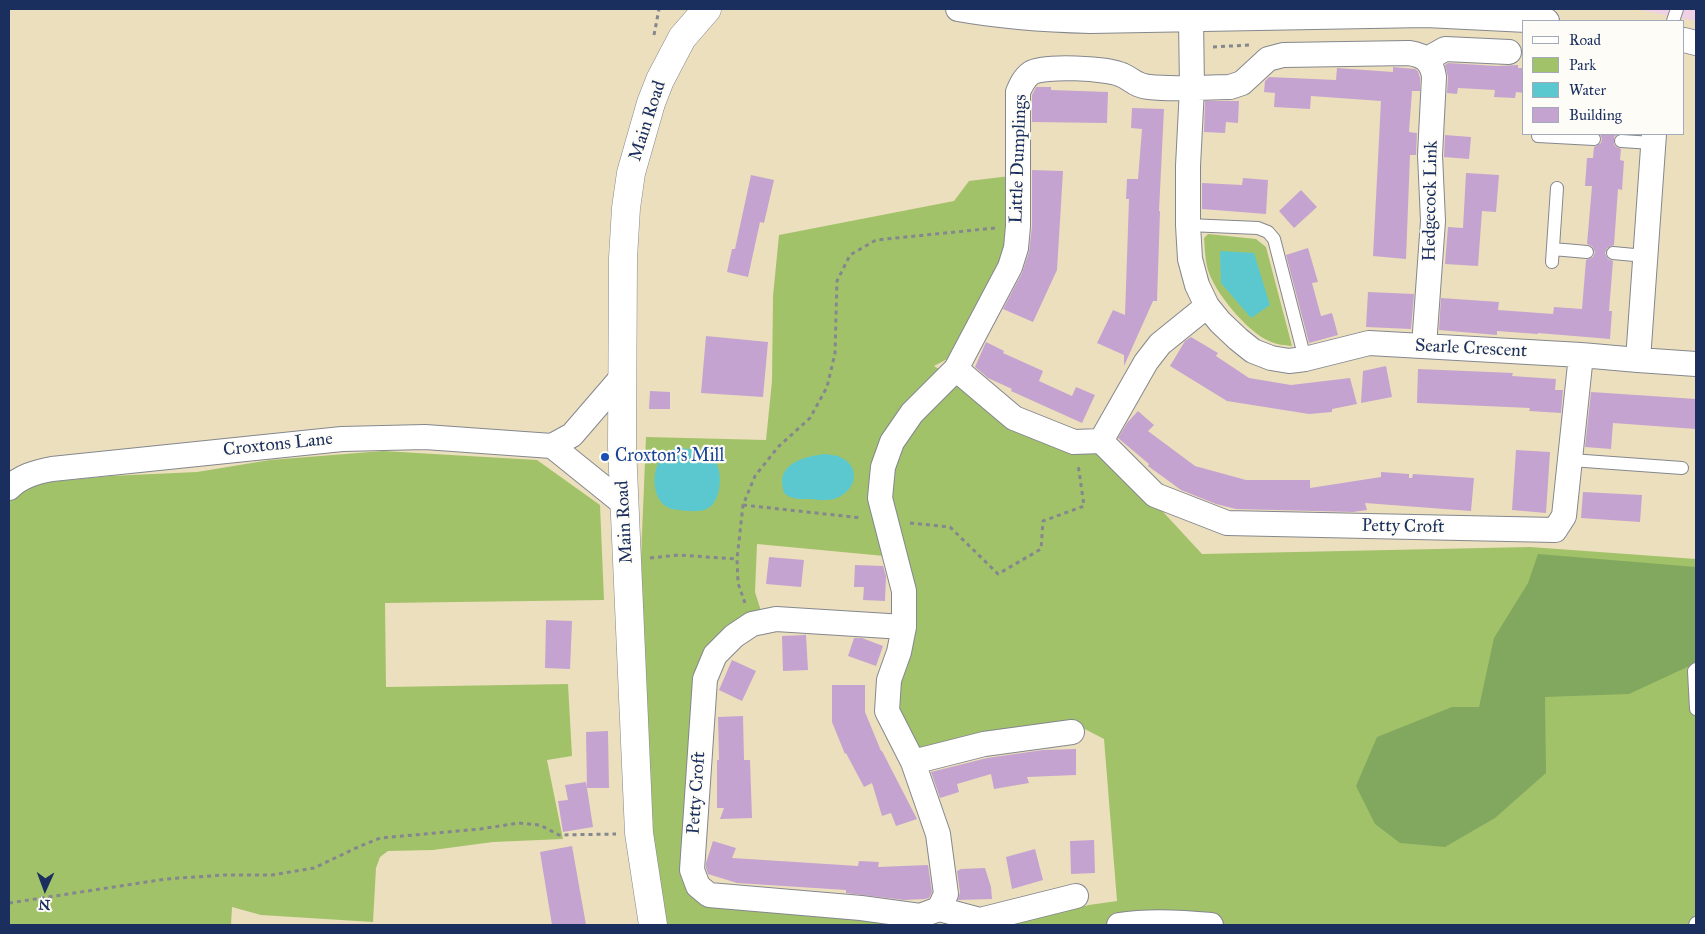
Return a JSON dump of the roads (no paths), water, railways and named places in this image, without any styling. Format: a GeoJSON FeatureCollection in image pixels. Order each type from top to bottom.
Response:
{"type":"FeatureCollection","features":[{"type":"Feature","properties":{"kind":"main road","name":"Main Road"},"geometry":{"type":"LineString","coordinates":[[682,38],[688,9]]}},
{"type":"Feature","properties":{"kind":"main road","name":"Main Road"},"geometry":{"type":"LineString","coordinates":[[653,925],[639,833],[624,504],[622,447],[623,258],[626,208],[631,173],[650,103],[682,38],[707,9]]}},
{"type":"Feature","properties":{"kind":"street"},"geometry":{"type":"LineString","coordinates":[[958,9],[989,15],[1090,22],[1426,12],[1533,20]]}},
{"type":"Feature","properties":{"kind":"street","name":"Searle Crescent"},"geometry":{"type":"LineString","coordinates":[[1191,19],[1192,88],[1188,166],[1190,259],[1197,286],[1207,306],[1220,322],[1253,351],[1289,361],[1306,360],[1369,343],[1581,355],[1696,364]]}},
{"type":"Feature","properties":{"kind":"street"},"geometry":{"type":"LineString","coordinates":[[1192,88],[1230,87],[1242,83],[1268,59],[1283,55],[1409,53],[1418,54],[1427,60],[1444,49],[1509,52]]}},
{"type":"Feature","properties":{"kind":"street","name":"Hedgecock Link"},"geometry":{"type":"LineString","coordinates":[[1424,346],[1434,221],[1430,155],[1434,77],[1433,68],[1427,60]]}},
{"type":"Feature","properties":{"kind":"street","name":"Little Dumplings"},"geometry":{"type":"LineString","coordinates":[[956,370],[1010,268],[1016,248],[1018,226],[1018,92],[1023,81],[1031,73],[1046,68],[1108,70],[1122,75],[1136,85],[1192,88]]}},
{"type":"Feature","properties":{"kind":"street"},"geometry":{"type":"LineString","coordinates":[[1638,360],[1654,138]]}},
{"type":"Feature","properties":{"kind":"street"},"geometry":{"type":"LineString","coordinates":[[1076,896],[980,920],[939,909],[946,894],[938,834],[913,762],[887,711],[889,680],[899,652],[904,627],[904,591],[880,498],[882,468],[892,442],[912,413],[956,370],[1014,418],[1074,442],[1101,441],[1146,362],[1160,344],[1207,306]]}},
{"type":"Feature","properties":{"kind":"street","name":"Petty Croft"},"geometry":{"type":"LineString","coordinates":[[1101,441],[1155,495],[1227,523],[1554,530],[1564,516],[1581,355]]}},
{"type":"Feature","properties":{"kind":"street"},"geometry":{"type":"LineString","coordinates":[[622,377],[572,435],[552,446],[624,504]]}},
{"type":"Feature","properties":{"kind":"street","name":"Croxtons Lane"},"geometry":{"type":"LineString","coordinates":[[9,488],[14,482],[32,473],[52,469],[342,439],[425,437],[552,446]]}},
{"type":"Feature","properties":{"kind":"street","name":"Petty Croft"},"geometry":{"type":"LineString","coordinates":[[904,627],[776,619],[752,624],[734,636],[715,655],[705,679],[692,870],[698,886],[709,895],[861,908],[920,916],[939,909]]}},
{"type":"Feature","properties":{"kind":"street"},"geometry":{"type":"LineString","coordinates":[[913,762],[984,744],[1072,732]]}},
{"type":"Feature","properties":{"kind":"street"},"geometry":{"type":"LineString","coordinates":[[1120,925],[1184,922],[1212,925]]}},
{"type":"Feature","properties":{"kind":"lane"},"geometry":{"type":"LineString","coordinates":[[1538,136],[1594,139]]}},
{"type":"Feature","properties":{"kind":"lane"},"geometry":{"type":"LineString","coordinates":[[1621,141],[1654,138]]}},
{"type":"Feature","properties":{"kind":"lane"},"geometry":{"type":"LineString","coordinates":[[1557,188],[1553,256],[1586,252]]}},
{"type":"Feature","properties":{"kind":"lane"},"geometry":{"type":"LineString","coordinates":[[1188,225],[1258,228],[1268,232],[1274,239],[1306,360]]}},
{"type":"Feature","properties":{"kind":"lane"},"geometry":{"type":"LineString","coordinates":[[1613,253],[1645,256]]}},
{"type":"Feature","properties":{"kind":"lane"},"geometry":{"type":"LineString","coordinates":[[1570,460],[1682,468]]}},
{"type":"Feature","properties":{"kind":"lane"},"geometry":{"type":"LineString","coordinates":[[1696,670],[1694,671],[1696,709]]}},
{"type":"Feature","properties":{"kind":"water"},"geometry":{"type":"Polygon","coordinates":[[[1220,251],[1254,253],[1270,305],[1251,318],[1221,283],[1220,251]]]}},
{"type":"Feature","properties":{"kind":"water"},"geometry":{"type":"Polygon","coordinates":[[[677,448],[701,451],[713,459],[719,470],[720,484],[717,498],[707,509],[688,511],[671,509],[658,497],[654,481],[658,464],[667,452],[677,448]]]}},
{"type":"Feature","properties":{"kind":"water"},"geometry":{"type":"Polygon","coordinates":[[[825,454],[840,457],[847,461],[851,467],[854,472],[854,478],[849,490],[837,498],[827,500],[796,499],[784,493],[782,486],[783,474],[792,464],[805,458],[825,454]]]}},
{"type":"Feature","properties":{"kind":"place","name":"Croxton's Mill"},"geometry":{"type":"Point","coordinates":[605,457]}}]}
